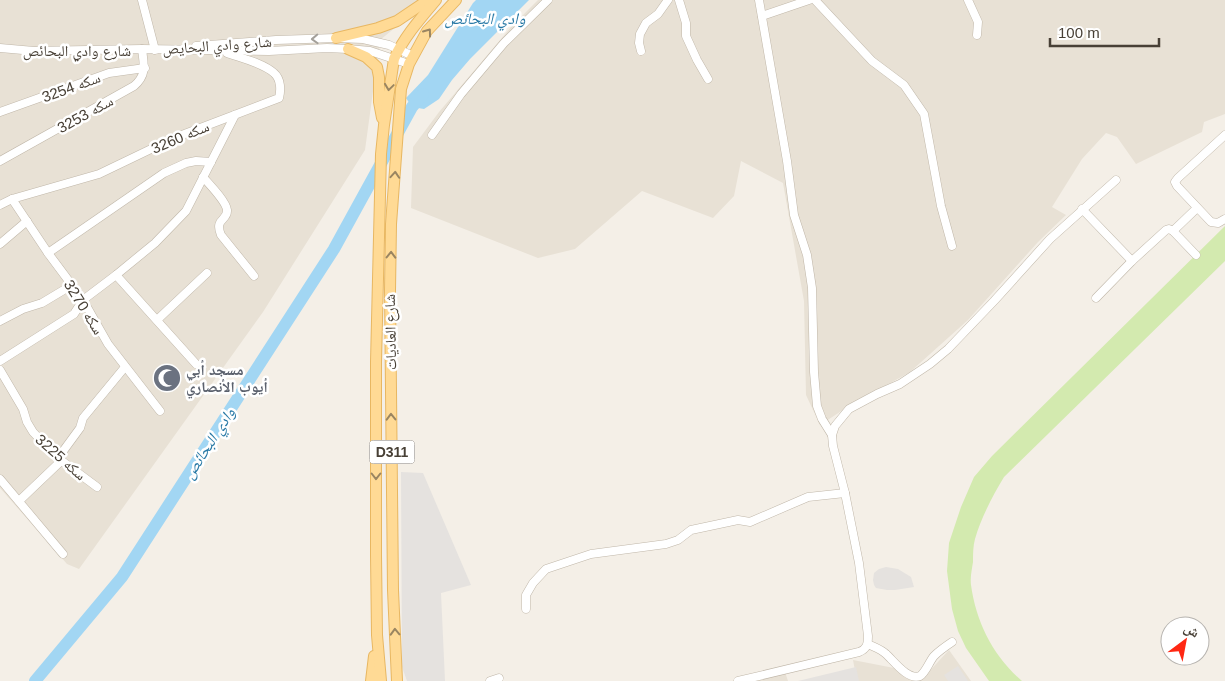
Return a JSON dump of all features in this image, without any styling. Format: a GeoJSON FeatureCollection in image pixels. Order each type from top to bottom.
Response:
{"type":"FeatureCollection","features":[{"type":"Feature","properties":{"kind":"main road"},"geometry":{"type":"LineString","coordinates":[[336,38],[378,28],[397,21],[428,0]]}},
{"type":"Feature","properties":{"kind":"main road","name":"شارع العاديات"},"geometry":{"type":"LineString","coordinates":[[381,681],[377,635],[376,362],[381,154],[396,54],[414,26],[436,0]]}},
{"type":"Feature","properties":{"kind":"main road","name":"شارع العاديات"},"geometry":{"type":"LineString","coordinates":[[397,681],[393,590],[390,291],[391,224],[401,89],[411,60],[428,31],[456,0]]}},
{"type":"Feature","properties":{"kind":"main road"},"geometry":{"type":"LineString","coordinates":[[348,49],[366,56],[377,67],[379,102],[384,126]]}},
{"type":"Feature","properties":{"kind":"main road"},"geometry":{"type":"LineString","coordinates":[[371,681],[377,635]]}},
{"type":"Feature","properties":{"kind":"main road"},"geometry":{"type":"LineString","coordinates":[[396,662],[403,681]]}},
{"type":"Feature","properties":{"kind":"street"},"geometry":{"type":"LineString","coordinates":[[142,0],[155,50]]}},
{"type":"Feature","properties":{"kind":"street"},"geometry":{"type":"LineString","coordinates":[[432,135],[461,94],[504,43],[548,0]]}},
{"type":"Feature","properties":{"kind":"street"},"geometry":{"type":"LineString","coordinates":[[641,51],[639,43],[640,34],[646,24],[658,14],[668,0]]}},
{"type":"Feature","properties":{"kind":"street"},"geometry":{"type":"LineString","coordinates":[[679,0],[686,23],[686,36],[708,79]]}},
{"type":"Feature","properties":{"kind":"street"},"geometry":{"type":"LineString","coordinates":[[759,0],[787,161],[794,215],[807,255],[812,288],[814,372],[817,406],[832,436]]}},
{"type":"Feature","properties":{"kind":"street"},"geometry":{"type":"LineString","coordinates":[[762,16],[810,0]]}},
{"type":"Feature","properties":{"kind":"street"},"geometry":{"type":"LineString","coordinates":[[815,0],[872,61],[904,84],[924,114],[941,206],[952,246]]}},
{"type":"Feature","properties":{"kind":"street"},"geometry":{"type":"LineString","coordinates":[[968,0],[978,22],[977,35]]}},
{"type":"Feature","properties":{"kind":"street","name":"شارع وادي البحايص"},"geometry":{"type":"LineString","coordinates":[[155,50],[276,40],[336,38],[363,39],[388,45],[396,54]]}},
{"type":"Feature","properties":{"kind":"street","name":"شارع وادي البحائص"},"geometry":{"type":"LineString","coordinates":[[0,48],[34,51],[155,50]]}},
{"type":"Feature","properties":{"kind":"street","name":"شارع وادي البحايص"},"geometry":{"type":"LineString","coordinates":[[155,50],[269,51],[327,48],[396,54],[411,60]]}},
{"type":"Feature","properties":{"kind":"street"},"geometry":{"type":"LineString","coordinates":[[142,50],[145,68]]}},
{"type":"Feature","properties":{"kind":"street","name":"سكه 3260"},"geometry":{"type":"LineString","coordinates":[[0,206],[12,199],[99,174],[174,138],[279,98],[282,90],[275,74],[263,66],[220,50]]}},
{"type":"Feature","properties":{"kind":"street","name":"سكه 3254"},"geometry":{"type":"LineString","coordinates":[[0,112],[109,73],[145,68]]}},
{"type":"Feature","properties":{"kind":"street","name":"سكه 3253"},"geometry":{"type":"LineString","coordinates":[[0,161],[134,86],[140,81],[145,68]]}},
{"type":"Feature","properties":{"kind":"street"},"geometry":{"type":"LineString","coordinates":[[0,361],[74,314],[83,300],[116,276],[155,243],[186,211],[235,115]]}},
{"type":"Feature","properties":{"kind":"street"},"geometry":{"type":"LineString","coordinates":[[1225,135],[1175,182],[1211,222],[1218,223],[1225,219]]}},
{"type":"Feature","properties":{"kind":"street"},"geometry":{"type":"LineString","coordinates":[[48,253],[164,173],[186,163],[196,161],[211,162]]}},
{"type":"Feature","properties":{"kind":"street"},"geometry":{"type":"LineString","coordinates":[[203,177],[227,209],[226,214],[219,223],[218,228],[221,235],[254,276]]}},
{"type":"Feature","properties":{"kind":"street"},"geometry":{"type":"LineString","coordinates":[[738,681],[859,652],[866,648],[868,644],[859,562],[833,446],[832,436],[835,426],[849,409],[900,384],[930,364],[948,349],[1050,239],[1116,180]]}},
{"type":"Feature","properties":{"kind":"street","name":"سكه 3270"},"geometry":{"type":"LineString","coordinates":[[12,199],[48,253],[83,300],[108,344],[160,411]]}},
{"type":"Feature","properties":{"kind":"street"},"geometry":{"type":"LineString","coordinates":[[1173,231],[1197,208]]}},
{"type":"Feature","properties":{"kind":"street"},"geometry":{"type":"LineString","coordinates":[[1082,209],[1132,261]]}},
{"type":"Feature","properties":{"kind":"street"},"geometry":{"type":"LineString","coordinates":[[0,244],[27,221]]}},
{"type":"Feature","properties":{"kind":"street"},"geometry":{"type":"LineString","coordinates":[[1096,298],[1166,230],[1173,231],[1196,255]]}},
{"type":"Feature","properties":{"kind":"street"},"geometry":{"type":"LineString","coordinates":[[157,320],[207,273]]}},
{"type":"Feature","properties":{"kind":"street"},"geometry":{"type":"LineString","coordinates":[[116,276],[196,364]]}},
{"type":"Feature","properties":{"kind":"street"},"geometry":{"type":"LineString","coordinates":[[0,321],[23,309],[42,303],[72,285]]}},
{"type":"Feature","properties":{"kind":"street"},"geometry":{"type":"LineString","coordinates":[[19,502],[59,459],[80,428],[83,418],[125,367]]}},
{"type":"Feature","properties":{"kind":"street","name":"سكه 3225"},"geometry":{"type":"LineString","coordinates":[[0,370],[23,409],[27,422],[40,441],[59,459],[97,487]]}},
{"type":"Feature","properties":{"kind":"street"},"geometry":{"type":"LineString","coordinates":[[0,479],[63,554]]}},
{"type":"Feature","properties":{"kind":"street"},"geometry":{"type":"LineString","coordinates":[[526,610],[526,595],[533,583],[546,569],[591,554],[666,544],[678,540],[691,530],[738,520],[750,522],[808,497],[845,493]]}},
{"type":"Feature","properties":{"kind":"street"},"geometry":{"type":"LineString","coordinates":[[868,644],[886,654],[902,671],[912,677],[917,677],[920,676],[935,655],[952,642]]}},
{"type":"Feature","properties":{"kind":"street"},"geometry":{"type":"LineString","coordinates":[[490,681],[499,678]]}},
{"type":"Feature","properties":{"kind":"shaded area"},"geometry":{"type":"Polygon","coordinates":[[[0,0],[432,0],[380,40],[365,150],[263,312],[79,569],[67,564],[0,488],[0,0]]]}},
{"type":"Feature","properties":{"kind":"shaded area"},"geometry":{"type":"Polygon","coordinates":[[[538,0],[1225,0],[1225,114],[1204,122],[1202,132],[1136,164],[1117,137],[1106,133],[1082,159],[1052,207],[1066,215],[1038,242],[968,320],[910,372],[820,425],[806,395],[804,301],[783,183],[741,161],[734,196],[713,218],[642,191],[575,249],[538,258],[411,208],[413,147],[439,112],[511,27],[538,0]]]}},
{"type":"Feature","properties":{"kind":"shaded area"},"geometry":{"type":"Polygon","coordinates":[[[401,472],[423,473],[471,585],[441,593],[445,681],[407,681],[402,667],[401,472]]]}},
{"type":"Feature","properties":{"kind":"shaded area"},"geometry":{"type":"Polygon","coordinates":[[[886,567],[898,569],[911,577],[914,587],[895,590],[876,588],[873,580],[874,573],[886,567]]]}},
{"type":"Feature","properties":{"kind":"shaded area"},"geometry":{"type":"Polygon","coordinates":[[[949,650],[971,681],[857,681],[853,660],[894,668],[918,680],[925,676],[949,650]]]}},
{"type":"Feature","properties":{"kind":"shaded area"},"geometry":{"type":"Polygon","coordinates":[[[958,666],[968,681],[948,681],[944,675],[958,666]]]}},
{"type":"Feature","properties":{"kind":"shaded area"},"geometry":{"type":"Polygon","coordinates":[[[856,667],[859,681],[798,681],[856,667]]]}},
{"type":"Feature","properties":{"kind":"shaded area"},"geometry":{"type":"Polygon","coordinates":[[[785,672],[788,681],[752,681],[785,672]]]}},
{"type":"Feature","properties":{"kind":"green space"},"geometry":{"type":"Polygon","coordinates":[[[1225,226],[1225,261],[1004,477],[992,499],[974,542],[971,576],[973,599],[982,625],[994,649],[1002,661],[1022,681],[989,681],[966,648],[958,631],[952,609],[947,571],[949,543],[961,507],[974,477],[992,456],[1225,226]]]}},
{"type":"Feature","properties":{"kind":"water","name":"وادي البحائص"},"geometry":{"type":"Polygon","coordinates":[[[476,0],[529,0],[470,59],[439,99],[424,109],[412,107],[406,98],[428,75],[476,0]]]}},
{"type":"Feature","properties":{"kind":"waterway","name":"وادي البحائص"},"geometry":{"type":"LineString","coordinates":[[35,681],[122,577],[334,249],[412,107],[423,94]]}},
{"type":"Feature","properties":{"kind":"place","name":"مسجد أبي أيوب الأنصاري"},"geometry":{"type":"Point","coordinates":[167,378]}}]}
